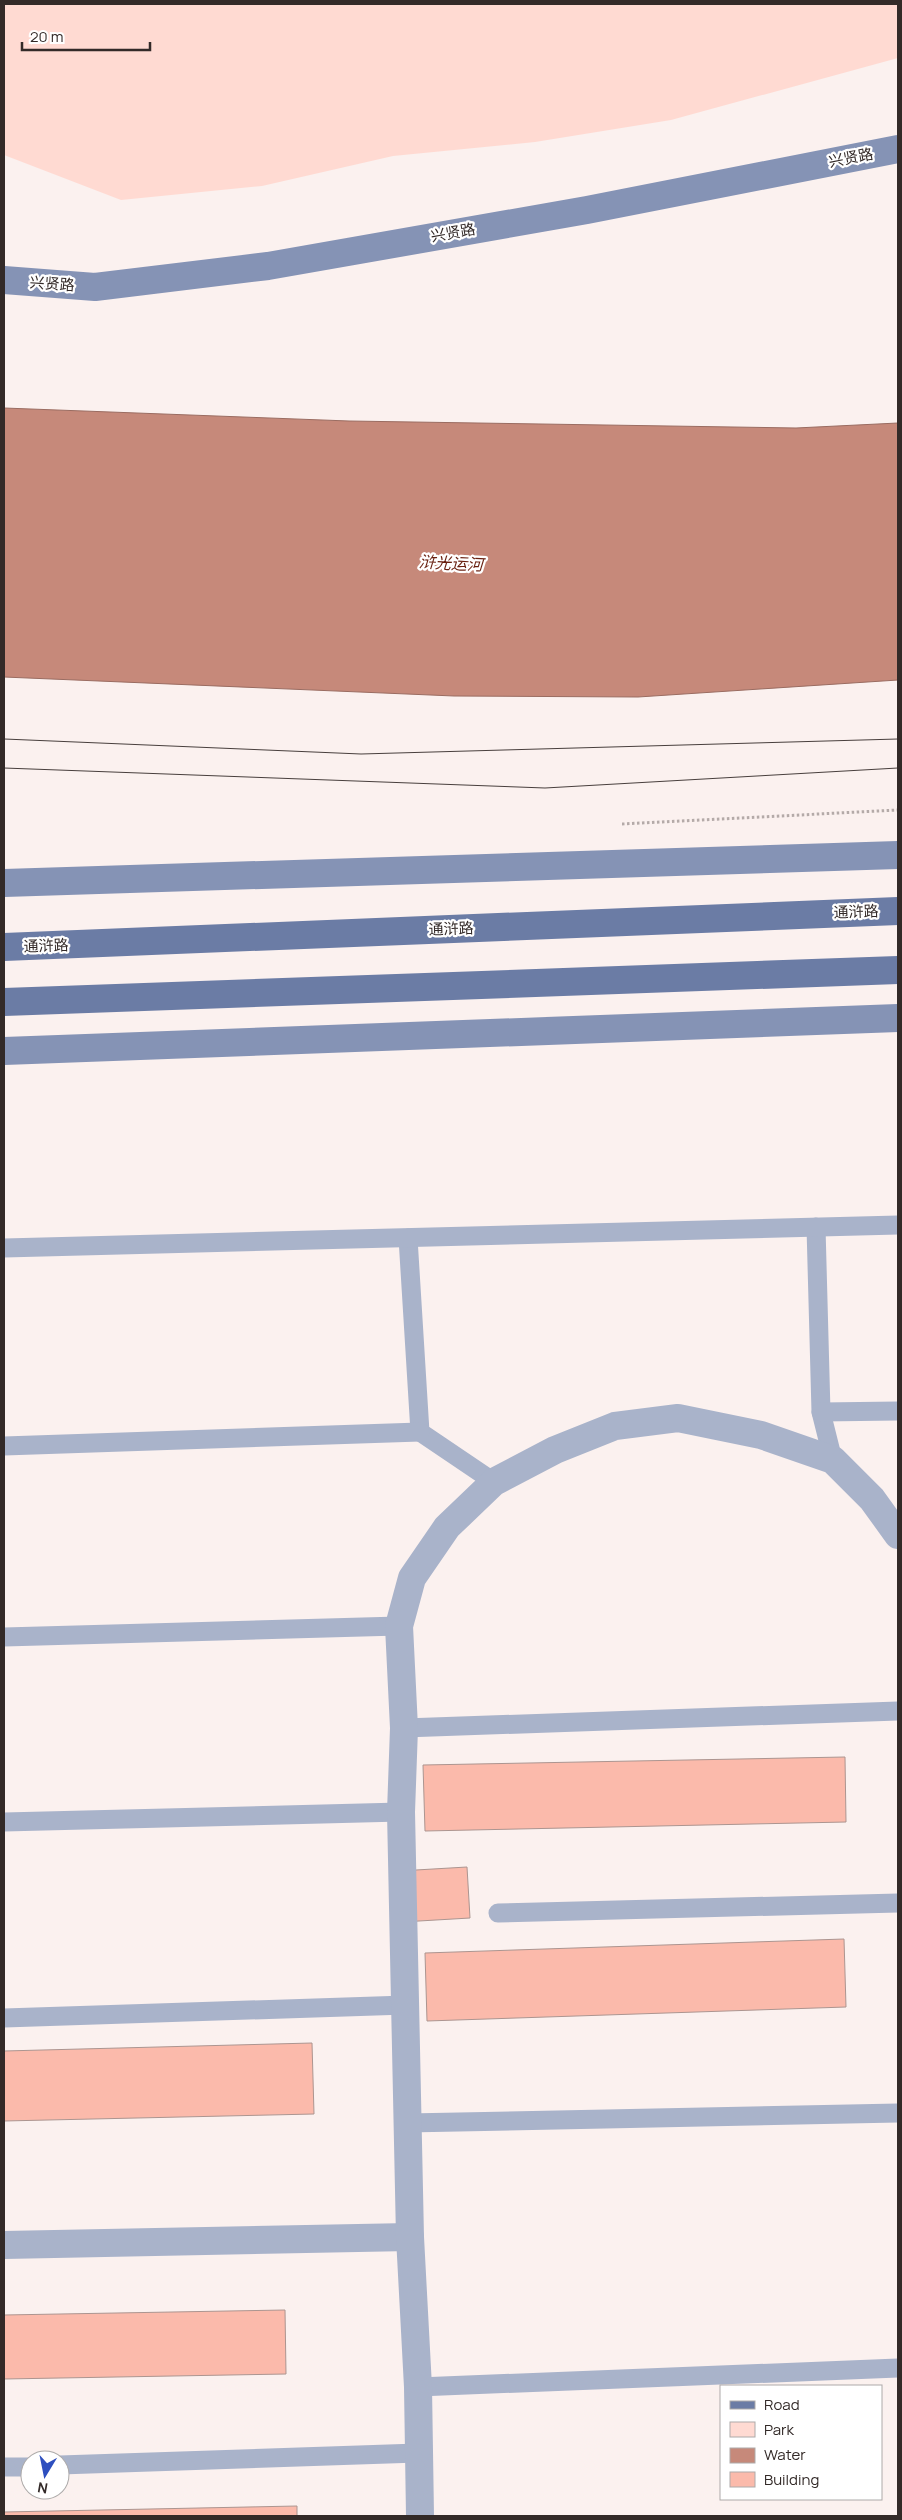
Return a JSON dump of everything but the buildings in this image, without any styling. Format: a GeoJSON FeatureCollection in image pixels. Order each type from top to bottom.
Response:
{"type":"FeatureCollection","features":[{"type":"Feature","properties":{"kind":"main road","name":"兴贤路"},"geometry":{"type":"LineString","coordinates":[[4,280],[95,287],[268,266],[587,210],[898,149]]}},
{"type":"Feature","properties":{"kind":"main road"},"geometry":{"type":"LineString","coordinates":[[4,883],[898,855]]}},
{"type":"Feature","properties":{"kind":"main road","name":"通浒路"},"geometry":{"type":"LineString","coordinates":[[4,947],[898,910]]}},
{"type":"Feature","properties":{"kind":"main road"},"geometry":{"type":"LineString","coordinates":[[4,1002],[898,970]]}},
{"type":"Feature","properties":{"kind":"main road"},"geometry":{"type":"LineString","coordinates":[[4,1051],[898,1018]]}},
{"type":"Feature","properties":{"kind":"street"},"geometry":{"type":"LineString","coordinates":[[420,2516],[418,2387],[410,2237],[407,2123],[401,1812],[404,1728],[398,1626],[412,1578],[447,1527],[494,1482],[555,1450],[616,1426],[678,1418],[761,1435],[832,1460],[872,1499],[898,1535]]}},
{"type":"Feature","properties":{"kind":"street"},"geometry":{"type":"LineString","coordinates":[[4,2245],[410,2237]]}},
{"type":"Feature","properties":{"kind":"lane"},"geometry":{"type":"LineString","coordinates":[[4,1248],[898,1225]]}},
{"type":"Feature","properties":{"kind":"lane"},"geometry":{"type":"LineString","coordinates":[[816,1228],[821,1412],[832,1460]]}},
{"type":"Feature","properties":{"kind":"lane"},"geometry":{"type":"LineString","coordinates":[[408,1238],[420,1432]]}},
{"type":"Feature","properties":{"kind":"lane"},"geometry":{"type":"LineString","coordinates":[[821,1412],[898,1411]]}},
{"type":"Feature","properties":{"kind":"lane"},"geometry":{"type":"LineString","coordinates":[[4,1446],[420,1432],[494,1482]]}},
{"type":"Feature","properties":{"kind":"lane"},"geometry":{"type":"LineString","coordinates":[[4,1637],[398,1626]]}},
{"type":"Feature","properties":{"kind":"lane"},"geometry":{"type":"LineString","coordinates":[[404,1728],[898,1711]]}},
{"type":"Feature","properties":{"kind":"lane"},"geometry":{"type":"LineString","coordinates":[[4,1822],[401,1812]]}},
{"type":"Feature","properties":{"kind":"lane"},"geometry":{"type":"LineString","coordinates":[[498,1913],[898,1903]]}},
{"type":"Feature","properties":{"kind":"lane"},"geometry":{"type":"LineString","coordinates":[[4,2018],[406,2006]]}},
{"type":"Feature","properties":{"kind":"lane"},"geometry":{"type":"LineString","coordinates":[[407,2123],[898,2113]]}},
{"type":"Feature","properties":{"kind":"lane"},"geometry":{"type":"LineString","coordinates":[[418,2387],[898,2368]]}},
{"type":"Feature","properties":{"kind":"lane"},"geometry":{"type":"LineString","coordinates":[[70,2466],[418,2453]]}},
{"type":"Feature","properties":{"kind":"lane"},"geometry":{"type":"LineString","coordinates":[[4,2468],[20,2467]]}},
{"type":"Feature","properties":{"kind":"path"},"geometry":{"type":"LineString","coordinates":[[617,825],[898,810]]}},
{"type":"Feature","properties":{"kind":"green space"},"geometry":{"type":"Polygon","coordinates":[[[4,4],[898,4],[898,58],[671,120],[535,142],[393,156],[262,186],[121,200],[4,155],[4,4]]]}},
{"type":"Feature","properties":{"kind":"water","name":"浒光运河"},"geometry":{"type":"Polygon","coordinates":[[[4,408],[349,421],[796,428],[898,423],[898,680],[638,697],[454,696],[4,677],[4,408]]]}},
{"type":"Feature","properties":{"kind":"tram line"},"geometry":{"type":"LineString","coordinates":[[4,739],[361,754],[898,739]]}},
{"type":"Feature","properties":{"kind":"tram line"},"geometry":{"type":"LineString","coordinates":[[4,768],[545,788],[898,768]]}}]}
